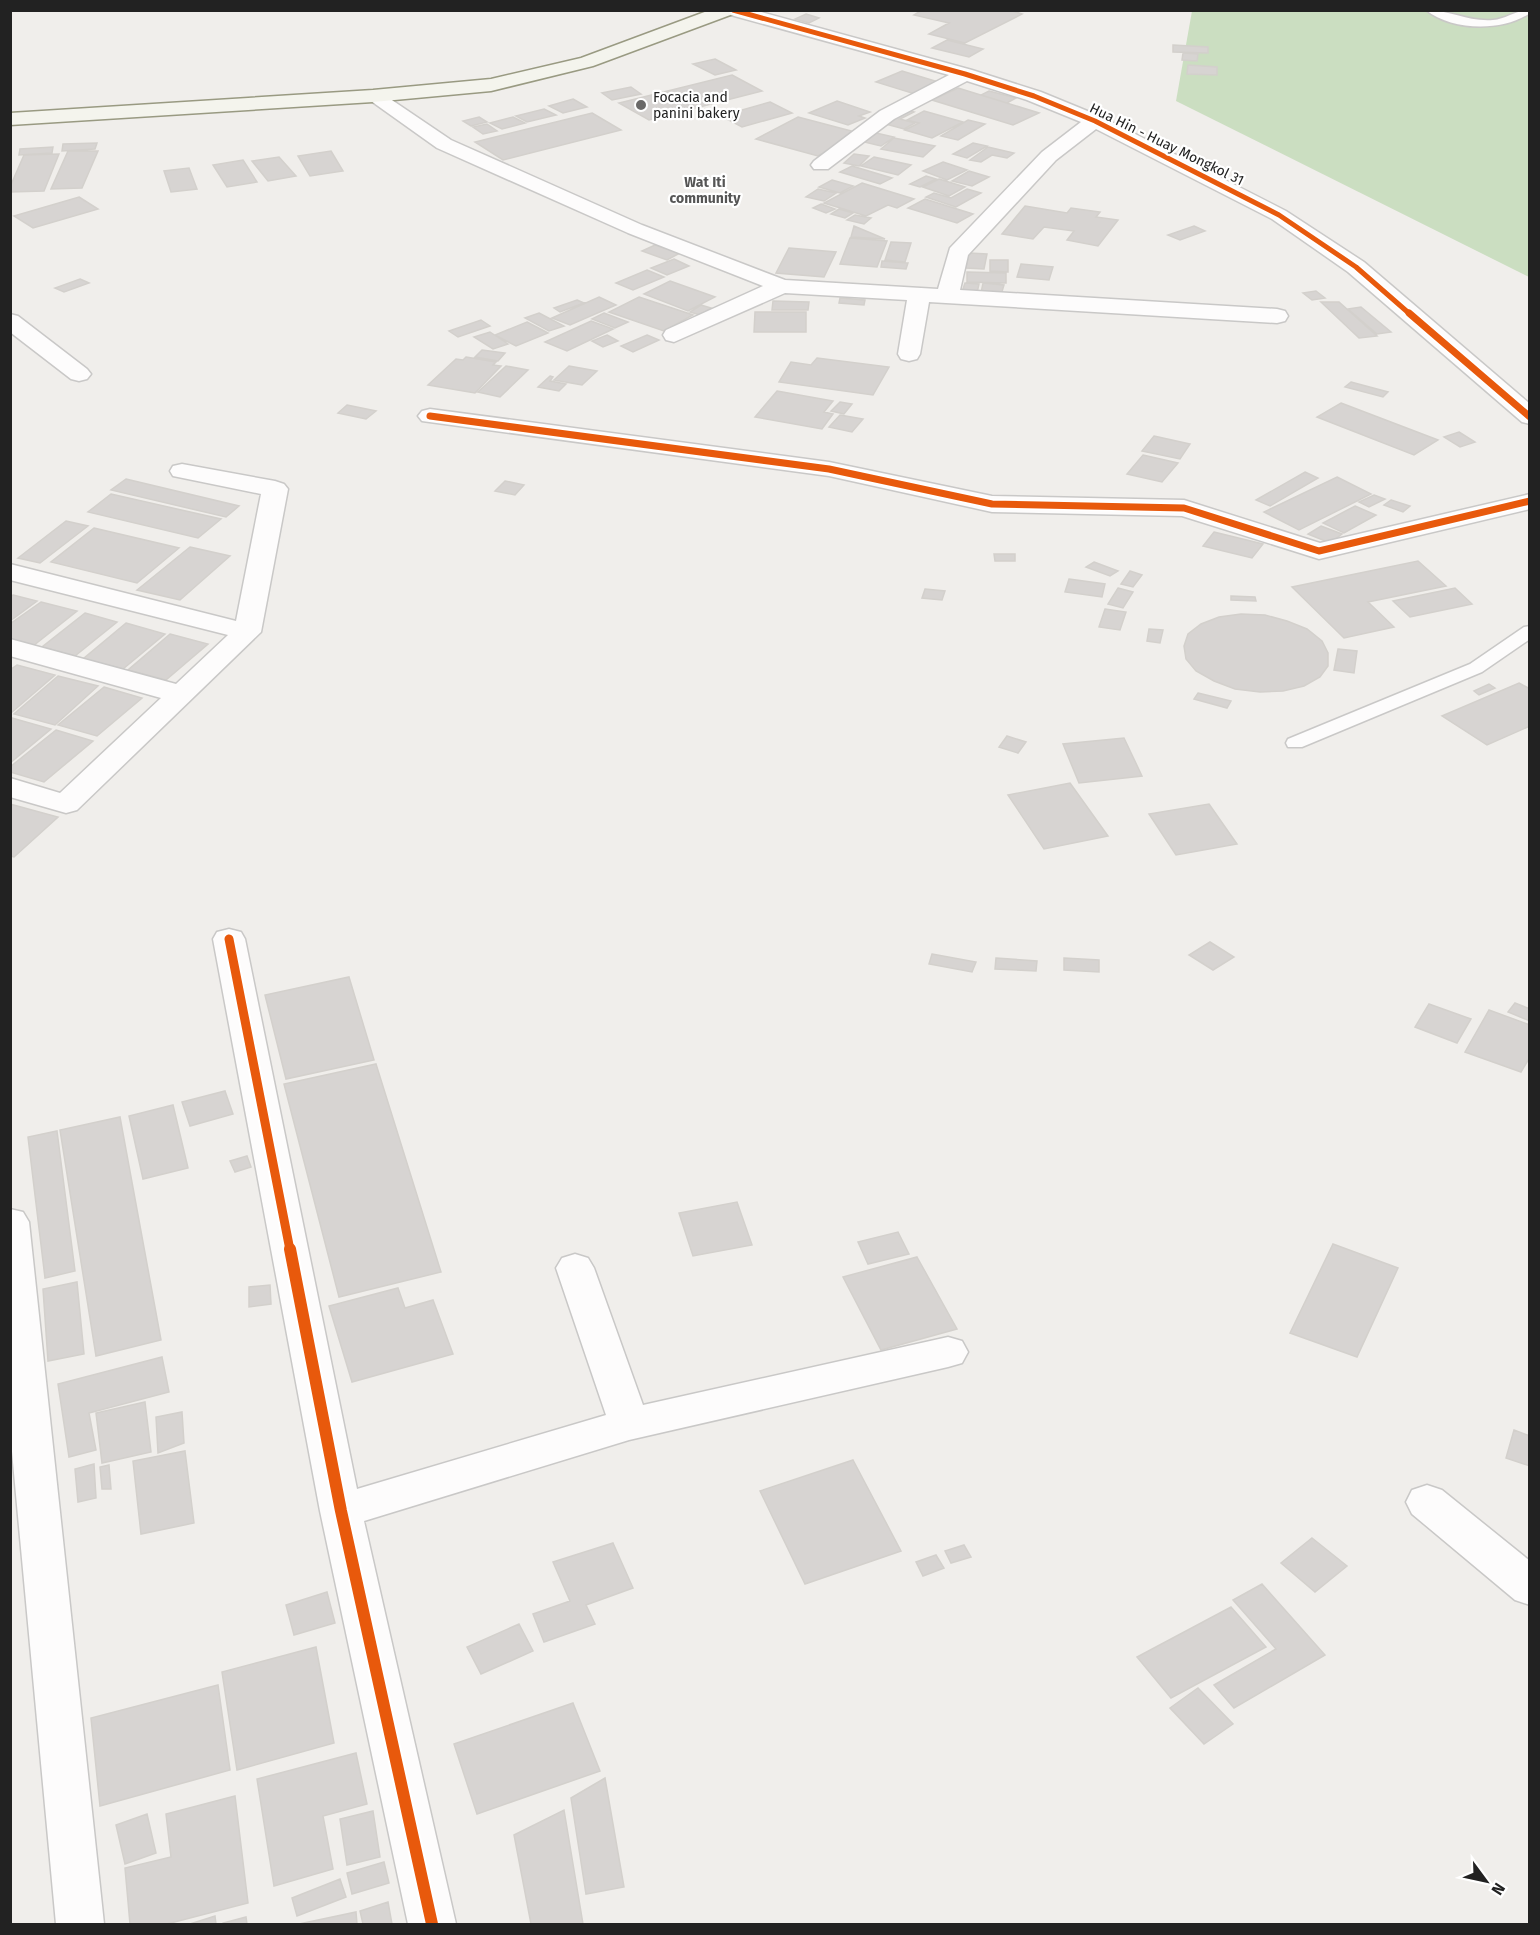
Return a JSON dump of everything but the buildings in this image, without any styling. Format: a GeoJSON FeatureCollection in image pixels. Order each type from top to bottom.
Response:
{"type":"FeatureCollection","features":[{"type":"Feature","properties":{"kind":"main road"},"geometry":{"type":"LineString","coordinates":[[10,119],[374,96],[491,85],[587,62],[727,10]]}},
{"type":"Feature","properties":{"kind":"street","name":"Hua Hin - Huay Mongkol 31"},"geometry":{"type":"LineString","coordinates":[[733,10],[965,74],[1034,96],[1095,122],[1288,221],[1356,267],[1530,417]]}},
{"type":"Feature","properties":{"kind":"street"},"geometry":{"type":"LineString","coordinates":[[821,165],[887,115],[965,74]]}},
{"type":"Feature","properties":{"kind":"street"},"geometry":{"type":"LineString","coordinates":[[374,96],[444,144],[635,229],[782,286],[1277,316]]}},
{"type":"Feature","properties":{"kind":"street"},"geometry":{"type":"LineString","coordinates":[[947,297],[958,253],[1049,156],[1095,122]]}},
{"type":"Feature","properties":{"kind":"street"},"geometry":{"type":"LineString","coordinates":[[674,335],[782,286]]}},
{"type":"Feature","properties":{"kind":"street"},"geometry":{"type":"LineString","coordinates":[[909,354],[919,295]]}},
{"type":"Feature","properties":{"kind":"street"},"geometry":{"type":"LineString","coordinates":[[10,321],[79,374]]}},
{"type":"Feature","properties":{"kind":"street"},"geometry":{"type":"LineString","coordinates":[[430,416],[829,469],[992,504],[1184,508],[1319,551],[1530,501]]}},
{"type":"Feature","properties":{"kind":"street"},"geometry":{"type":"LineString","coordinates":[[10,787],[66,804],[247,632],[275,489],[182,471]]}},
{"type":"Feature","properties":{"kind":"street"},"geometry":{"type":"LineString","coordinates":[[10,572],[247,632]]}},
{"type":"Feature","properties":{"kind":"street"},"geometry":{"type":"LineString","coordinates":[[10,647],[182,695]]}},
{"type":"Feature","properties":{"kind":"street"},"geometry":{"type":"LineString","coordinates":[[229,939],[341,1511],[432,1924]]}},
{"type":"Feature","properties":{"kind":"street"},"geometry":{"type":"LineString","coordinates":[[10,1222],[80,1924]]}},
{"type":"Feature","properties":{"kind":"street"},"geometry":{"type":"LineString","coordinates":[[575,1268],[629,1424]]}},
{"type":"Feature","properties":{"kind":"street"},"geometry":{"type":"LineString","coordinates":[[341,1511],[629,1424],[948,1352]]}},
{"type":"Feature","properties":{"kind":"street"},"geometry":{"type":"LineString","coordinates":[[1427,1502],[1530,1587]]}},
{"type":"Feature","properties":{"kind":"lane"},"geometry":{"type":"LineString","coordinates":[[1438,12],[1462,22],[1489,24],[1512,20],[1527,10]]}},
{"type":"Feature","properties":{"kind":"lane"},"geometry":{"type":"LineString","coordinates":[[1295,743],[1476,668],[1530,631]]}},
{"type":"Feature","properties":{"kind":"green space"},"geometry":{"type":"Polygon","coordinates":[[[1192,11],[1529,11],[1529,277],[1176,101],[1192,11]]]}},
{"type":"Feature","properties":{"kind":"cycle path"},"geometry":{"type":"LineString","coordinates":[[733,10],[965,74],[1034,96],[1095,121],[1279,215],[1356,267],[1530,417]]}},
{"type":"Feature","properties":{"kind":"cycle path"},"geometry":{"type":"LineString","coordinates":[[430,416],[829,469],[992,504],[1184,508],[1319,551],[1530,501]]}},
{"type":"Feature","properties":{"kind":"cycle path"},"geometry":{"type":"LineString","coordinates":[[229,939],[341,1511],[432,1924]]}},
{"type":"Feature","properties":{"kind":"place","name":"Focacia and panini bakery"},"geometry":{"type":"Point","coordinates":[641,105]}},
{"type":"Feature","properties":{"kind":"district","name":"Wat Iti community"},"geometry":{"type":"Point","coordinates":[705,190]}}]}
